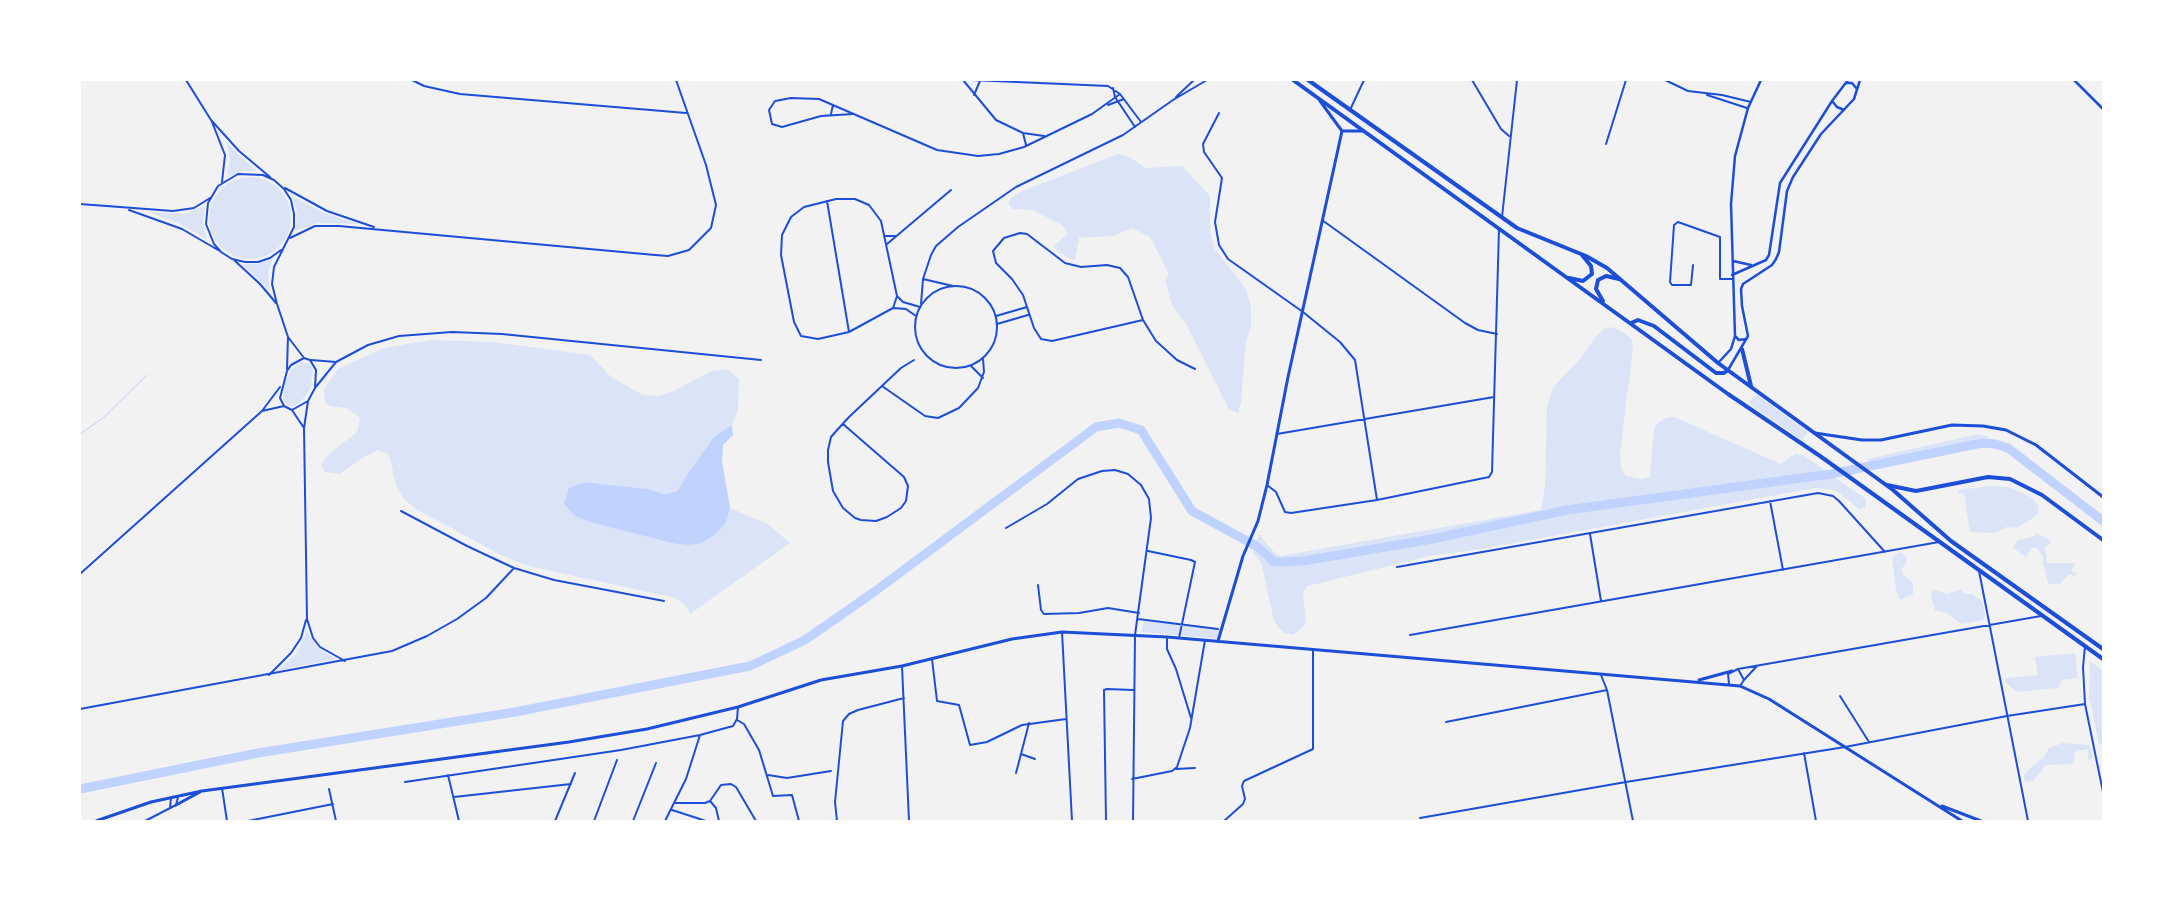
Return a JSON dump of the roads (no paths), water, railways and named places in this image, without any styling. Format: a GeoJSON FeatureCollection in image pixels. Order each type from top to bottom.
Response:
{"type":"FeatureCollection","features":[{"type":"Feature","properties":{"kind":"main road"},"geometry":{"type":"LineString","coordinates":[[1293,80],[1728,394],[1820,456],[2103,659]]}},
{"type":"Feature","properties":{"kind":"main road"},"geometry":{"type":"LineString","coordinates":[[1308,80],[1502,218],[1534,236],[1599,262],[1623,280],[1718,363],[1884,484],[1951,541],[2103,649]]}},
{"type":"Feature","properties":{"kind":"main road"},"geometry":{"type":"LineString","coordinates":[[1217,641],[1243,556],[1258,522],[1342,131],[1327,108],[1312,93]]}},
{"type":"Feature","properties":{"kind":"main road"},"geometry":{"type":"LineString","coordinates":[[1342,131],[1364,131]]}},
{"type":"Feature","properties":{"kind":"main road"},"geometry":{"type":"LineString","coordinates":[[1567,278],[1583,281],[1592,274],[1591,266],[1581,254]]}},
{"type":"Feature","properties":{"kind":"main road"},"geometry":{"type":"LineString","coordinates":[[1605,304],[1596,289],[1598,280],[1606,276],[1623,280]]}},
{"type":"Feature","properties":{"kind":"main road"},"geometry":{"type":"LineString","coordinates":[[1631,323],[1638,320],[1654,326],[1716,373],[1724,373],[1728,370]]}},
{"type":"Feature","properties":{"kind":"main road"},"geometry":{"type":"LineString","coordinates":[[1742,349],[1751,386]]}},
{"type":"Feature","properties":{"kind":"main road"},"geometry":{"type":"LineString","coordinates":[[1814,433],[1862,440],[1881,440],[1952,425],[1983,426],[2006,430],[2036,445],[2103,497]]}},
{"type":"Feature","properties":{"kind":"main road"},"geometry":{"type":"LineString","coordinates":[[1884,484],[1916,491],[1988,477],[2010,479],[2042,495],[2103,540]]}},
{"type":"Feature","properties":{"kind":"main road"},"geometry":{"type":"LineString","coordinates":[[1220,630],[1227,642]]}},
{"type":"Feature","properties":{"kind":"main road"},"geometry":{"type":"LineString","coordinates":[[96,821],[171,797],[202,791],[570,742],[673,724],[738,707],[820,680],[902,666],[1012,639],[1062,632],[1167,637],[1740,686],[1769,699],[1962,821]]}},
{"type":"Feature","properties":{"kind":"main road"},"geometry":{"type":"LineString","coordinates":[[1697,681],[1732,671]]}},
{"type":"Feature","properties":{"kind":"main road"},"geometry":{"type":"LineString","coordinates":[[176,805],[202,791]]}},
{"type":"Feature","properties":{"kind":"main road"},"geometry":{"type":"LineString","coordinates":[[1936,804],[1959,811],[1981,821]]}},
{"type":"Feature","properties":{"kind":"street"},"geometry":{"type":"LineString","coordinates":[[186,80],[211,120],[226,155],[225,170],[221,184]]}},
{"type":"Feature","properties":{"kind":"street"},"geometry":{"type":"LineString","coordinates":[[412,80],[434,89],[460,94],[687,113]]}},
{"type":"Feature","properties":{"kind":"street"},"geometry":{"type":"LineString","coordinates":[[290,238],[315,226],[379,229],[655,255],[679,254],[689,250],[711,228],[716,205],[709,174],[676,80]]}},
{"type":"Feature","properties":{"kind":"street"},"geometry":{"type":"LineString","coordinates":[[963,80],[996,120],[1023,133],[1044,136]]}},
{"type":"Feature","properties":{"kind":"street"},"geometry":{"type":"LineString","coordinates":[[971,80],[1102,85],[1113,88],[1120,94],[1141,123]]}},
{"type":"Feature","properties":{"kind":"street"},"geometry":{"type":"LineString","coordinates":[[974,95],[980,80]]}},
{"type":"Feature","properties":{"kind":"street"},"geometry":{"type":"LineString","coordinates":[[921,306],[926,264],[936,246],[974,215],[1016,187],[1135,127],[1173,100],[1207,80]]}},
{"type":"Feature","properties":{"kind":"street"},"geometry":{"type":"LineString","coordinates":[[1350,110],[1364,80]]}},
{"type":"Feature","properties":{"kind":"street"},"geometry":{"type":"LineString","coordinates":[[1472,80],[1501,129],[1510,136]]}},
{"type":"Feature","properties":{"kind":"street"},"geometry":{"type":"LineString","coordinates":[[1502,218],[1517,80]]}},
{"type":"Feature","properties":{"kind":"street"},"geometry":{"type":"LineString","coordinates":[[1606,144],[1626,80]]}},
{"type":"Feature","properties":{"kind":"street"},"geometry":{"type":"LineString","coordinates":[[1665,80],[1688,91],[1748,108]]}},
{"type":"Feature","properties":{"kind":"street"},"geometry":{"type":"LineString","coordinates":[[1718,363],[1731,349],[1735,336],[1731,185],[1739,139],[1748,108],[1762,80]]}},
{"type":"Feature","properties":{"kind":"street"},"geometry":{"type":"LineString","coordinates":[[1728,370],[1747,338],[1748,331],[1743,314],[1741,289],[1747,280],[1772,266],[1776,260],[1779,252],[1787,191],[1793,178],[1821,134],[1835,117],[1845,110],[1858,91],[1860,80]]}},
{"type":"Feature","properties":{"kind":"street"},"geometry":{"type":"LineString","coordinates":[[2074,80],[2103,109]]}},
{"type":"Feature","properties":{"kind":"street"},"geometry":{"type":"LineString","coordinates":[[1173,100],[1193,81]]}},
{"type":"Feature","properties":{"kind":"street"},"geometry":{"type":"LineString","coordinates":[[1732,275],[1766,260],[1769,255],[1780,183],[1832,100],[1847,81],[1855,86],[1858,91]]}},
{"type":"Feature","properties":{"kind":"street"},"geometry":{"type":"LineString","coordinates":[[1113,88],[1115,97],[1135,127]]}},
{"type":"Feature","properties":{"kind":"street"},"geometry":{"type":"LineString","coordinates":[[1108,104],[1120,94]]}},
{"type":"Feature","properties":{"kind":"street"},"geometry":{"type":"LineString","coordinates":[[1704,94],[1722,95],[1751,102]]}},
{"type":"Feature","properties":{"kind":"street"},"geometry":{"type":"LineString","coordinates":[[853,114],[831,114],[782,127],[772,124],[768,110],[775,101],[791,98],[819,98],[937,150],[967,155],[990,155],[1011,152],[1026,146],[1108,104],[1124,99]]}},
{"type":"Feature","properties":{"kind":"street"},"geometry":{"type":"LineString","coordinates":[[1832,100],[1837,107],[1845,110]]}},
{"type":"Feature","properties":{"kind":"street"},"geometry":{"type":"LineString","coordinates":[[831,114],[833,104]]}},
{"type":"Feature","properties":{"kind":"street"},"geometry":{"type":"LineString","coordinates":[[1219,113],[1203,144],[1208,159],[1220,173],[1223,186],[1215,222],[1216,233],[1223,252],[1244,271],[1303,312],[1340,342],[1355,360],[1366,420],[1377,500]]}},
{"type":"Feature","properties":{"kind":"street"},"geometry":{"type":"LineString","coordinates":[[211,120],[239,151],[281,186],[327,211],[379,229]]}},
{"type":"Feature","properties":{"kind":"street"},"geometry":{"type":"LineString","coordinates":[[1023,133],[1026,146]]}},
{"type":"Feature","properties":{"kind":"street"},"geometry":{"type":"LineString","coordinates":[[221,252],[214,244],[206,224],[205,213],[210,198],[221,184],[238,174],[251,173],[274,180]]}},
{"type":"Feature","properties":{"kind":"street"},"geometry":{"type":"LineString","coordinates":[[232,259],[244,262],[258,262],[270,258],[281,250],[290,238],[294,227],[294,214],[291,200],[281,186]]}},
{"type":"Feature","properties":{"kind":"street"},"geometry":{"type":"LineString","coordinates":[[887,244],[951,190]]}},
{"type":"Feature","properties":{"kind":"street"},"geometry":{"type":"LineString","coordinates":[[80,204],[127,209],[184,211],[194,208],[210,198]]}},
{"type":"Feature","properties":{"kind":"street"},"geometry":{"type":"LineString","coordinates":[[893,308],[897,296],[887,244],[881,220],[870,205],[846,198],[804,207],[791,217],[782,235],[781,255],[794,322],[801,336],[818,339],[850,332],[893,308],[906,309],[916,316]]}},
{"type":"Feature","properties":{"kind":"street"},"geometry":{"type":"LineString","coordinates":[[827,201],[850,332]]}},
{"type":"Feature","properties":{"kind":"street"},"geometry":{"type":"LineString","coordinates":[[127,209],[182,229],[232,259],[260,284],[276,304]]}},
{"type":"Feature","properties":{"kind":"street"},"geometry":{"type":"LineString","coordinates":[[1322,220],[1465,323],[1478,330],[1497,334]]}},
{"type":"Feature","properties":{"kind":"street"},"geometry":{"type":"LineString","coordinates":[[1693,265],[1691,285],[1672,284],[1670,282],[1674,225],[1678,222],[1720,236],[1720,279],[1732,279]]}},
{"type":"Feature","properties":{"kind":"street"},"geometry":{"type":"LineString","coordinates":[[1267,485],[1276,492],[1283,509],[1288,512],[1377,500],[1485,480],[1492,472],[1499,228]]}},
{"type":"Feature","properties":{"kind":"street"},"geometry":{"type":"LineString","coordinates":[[1144,320],[1052,341],[1041,339],[1037,334],[1018,286],[996,263],[993,256],[996,246],[1015,233],[1026,234],[1065,263],[1081,267],[1107,266],[1120,268],[1128,277],[1144,320],[1162,348],[1177,360],[1195,369]]}},
{"type":"Feature","properties":{"kind":"street"},"geometry":{"type":"LineString","coordinates":[[885,236],[895,236]]}},
{"type":"Feature","properties":{"kind":"street"},"geometry":{"type":"LineString","coordinates":[[281,250],[272,276],[276,304],[288,337],[304,358],[336,362]]}},
{"type":"Feature","properties":{"kind":"street"},"geometry":{"type":"LineString","coordinates":[[1732,261],[1752,265]]}},
{"type":"Feature","properties":{"kind":"street"},"geometry":{"type":"LineString","coordinates":[[923,279],[965,287],[984,297],[996,316],[996,339],[983,359],[971,366],[958,369],[945,367],[933,362],[917,342],[914,329],[916,316],[930,295],[941,288],[954,286]]}},
{"type":"Feature","properties":{"kind":"street"},"geometry":{"type":"LineString","coordinates":[[897,296],[903,302],[921,306]]}},
{"type":"Feature","properties":{"kind":"street"},"geometry":{"type":"LineString","coordinates":[[996,316],[1027,307]]}},
{"type":"Feature","properties":{"kind":"street"},"geometry":{"type":"LineString","coordinates":[[997,324],[1029,315]]}},
{"type":"Feature","properties":{"kind":"street"},"geometry":{"type":"LineString","coordinates":[[270,674],[292,653],[301,638],[307,618],[304,428],[308,401],[315,388],[336,362],[358,349],[379,341],[399,336],[452,332],[502,334],[761,360]]}},
{"type":"Feature","properties":{"kind":"street"},"geometry":{"type":"LineString","coordinates":[[1735,336],[1739,340],[1747,338]]}},
{"type":"Feature","properties":{"kind":"street"},"geometry":{"type":"LineString","coordinates":[[287,371],[288,337]]}},
{"type":"Feature","properties":{"kind":"street"},"geometry":{"type":"LineString","coordinates":[[304,358],[292,365],[287,371],[282,384],[280,398],[284,406],[292,410],[304,428]]}},
{"type":"Feature","properties":{"kind":"street"},"geometry":{"type":"LineString","coordinates":[[882,386],[925,416],[938,418],[959,408],[975,393],[982,378],[983,359]]}},
{"type":"Feature","properties":{"kind":"street"},"geometry":{"type":"LineString","coordinates":[[310,360],[316,370],[315,388]]}},
{"type":"Feature","properties":{"kind":"street"},"geometry":{"type":"LineString","coordinates":[[843,424],[904,477],[908,486],[906,501],[901,508],[886,517],[868,521],[855,518],[838,501],[833,491],[827,457],[831,437],[843,424],[901,368],[914,360]]}},
{"type":"Feature","properties":{"kind":"street"},"geometry":{"type":"LineString","coordinates":[[971,366],[982,378]]}},
{"type":"Feature","properties":{"kind":"street"},"geometry":{"type":"LineString","coordinates":[[81,573],[262,411],[282,384]]}},
{"type":"Feature","properties":{"kind":"street"},"geometry":{"type":"LineString","coordinates":[[1277,434],[1494,397]]}},
{"type":"Feature","properties":{"kind":"street"},"geometry":{"type":"LineString","coordinates":[[292,410],[308,401]]}},
{"type":"Feature","properties":{"kind":"street"},"geometry":{"type":"LineString","coordinates":[[262,411],[284,406]]}},
{"type":"Feature","properties":{"kind":"street"},"geometry":{"type":"LineString","coordinates":[[1006,528],[1047,504],[1078,479],[1093,473],[1115,470],[1124,472],[1134,478],[1146,492],[1152,511],[1135,635],[1133,821]]}},
{"type":"Feature","properties":{"kind":"street"},"geometry":{"type":"LineString","coordinates":[[1398,567],[1818,493],[1833,496],[1846,507],[1885,552]]}},
{"type":"Feature","properties":{"kind":"street"},"geometry":{"type":"LineString","coordinates":[[1770,501],[1783,570]]}},
{"type":"Feature","properties":{"kind":"street"},"geometry":{"type":"LineString","coordinates":[[401,511],[514,568],[562,582],[664,601]]}},
{"type":"Feature","properties":{"kind":"street"},"geometry":{"type":"LineString","coordinates":[[1590,534],[1601,600]]}},
{"type":"Feature","properties":{"kind":"street"},"geometry":{"type":"LineString","coordinates":[[1410,634],[1939,542]]}},
{"type":"Feature","properties":{"kind":"street"},"geometry":{"type":"LineString","coordinates":[[1148,551],[1191,560],[1195,564],[1180,624],[1179,638]]}},
{"type":"Feature","properties":{"kind":"street"},"geometry":{"type":"LineString","coordinates":[[80,709],[392,651],[441,629],[486,598],[514,568]]}},
{"type":"Feature","properties":{"kind":"street"},"geometry":{"type":"LineString","coordinates":[[1979,571],[2028,821]]}},
{"type":"Feature","properties":{"kind":"street"},"geometry":{"type":"LineString","coordinates":[[1038,585],[1041,610],[1044,614],[1079,613],[1108,608],[1139,613]]}},
{"type":"Feature","properties":{"kind":"street"},"geometry":{"type":"LineString","coordinates":[[1730,684],[1727,678],[1732,671],[1738,669],[2044,616]]}},
{"type":"Feature","properties":{"kind":"street"},"geometry":{"type":"LineString","coordinates":[[307,618],[314,638],[320,647],[344,661]]}},
{"type":"Feature","properties":{"kind":"street"},"geometry":{"type":"LineString","coordinates":[[1138,619],[1220,630]]}},
{"type":"Feature","properties":{"kind":"street"},"geometry":{"type":"LineString","coordinates":[[1062,632],[1072,821]]}},
{"type":"Feature","properties":{"kind":"street"},"geometry":{"type":"LineString","coordinates":[[1167,637],[1167,649],[1176,669],[1192,720]]}},
{"type":"Feature","properties":{"kind":"street"},"geometry":{"type":"LineString","coordinates":[[1176,769],[1185,747],[1192,720],[1204,640]]}},
{"type":"Feature","properties":{"kind":"street"},"geometry":{"type":"LineString","coordinates":[[2085,646],[2083,667],[2085,704],[2103,792]]}},
{"type":"Feature","properties":{"kind":"street"},"geometry":{"type":"LineString","coordinates":[[1224,821],[1243,804],[1245,799],[1242,786],[1244,781],[1313,748],[1313,649]]}},
{"type":"Feature","properties":{"kind":"street"},"geometry":{"type":"LineString","coordinates":[[932,659],[937,701],[959,705],[970,745],[987,742],[1029,723],[1066,719]]}},
{"type":"Feature","properties":{"kind":"street"},"geometry":{"type":"LineString","coordinates":[[1740,686],[1759,665]]}},
{"type":"Feature","properties":{"kind":"street"},"geometry":{"type":"LineString","coordinates":[[902,666],[909,821]]}},
{"type":"Feature","properties":{"kind":"street"},"geometry":{"type":"LineString","coordinates":[[1738,669],[1744,680]]}},
{"type":"Feature","properties":{"kind":"street"},"geometry":{"type":"LineString","coordinates":[[1600,673],[1607,690],[1633,821]]}},
{"type":"Feature","properties":{"kind":"street"},"geometry":{"type":"LineString","coordinates":[[1106,821],[1104,690],[1106,688],[1134,690]]}},
{"type":"Feature","properties":{"kind":"street"},"geometry":{"type":"LineString","coordinates":[[1446,722],[1607,690]]}},
{"type":"Feature","properties":{"kind":"street"},"geometry":{"type":"LineString","coordinates":[[1840,696],[1869,742]]}},
{"type":"Feature","properties":{"kind":"street"},"geometry":{"type":"LineString","coordinates":[[837,821],[835,802],[843,721],[849,714],[858,710],[904,698]]}},
{"type":"Feature","properties":{"kind":"street"},"geometry":{"type":"LineString","coordinates":[[1420,818],[1626,782],[1845,748],[2006,716],[2085,704]]}},
{"type":"Feature","properties":{"kind":"street"},"geometry":{"type":"LineString","coordinates":[[405,782],[448,774],[621,750],[700,735],[730,728],[737,720],[738,707]]}},
{"type":"Feature","properties":{"kind":"street"},"geometry":{"type":"LineString","coordinates":[[737,720],[744,724],[759,750],[774,796],[792,795],[799,821]]}},
{"type":"Feature","properties":{"kind":"street"},"geometry":{"type":"LineString","coordinates":[[1016,774],[1029,723]]}},
{"type":"Feature","properties":{"kind":"street"},"geometry":{"type":"LineString","coordinates":[[666,821],[686,779],[700,735]]}},
{"type":"Feature","properties":{"kind":"street"},"geometry":{"type":"LineString","coordinates":[[1804,753],[1816,821]]}},
{"type":"Feature","properties":{"kind":"street"},"geometry":{"type":"LineString","coordinates":[[1021,754],[1035,759]]}},
{"type":"Feature","properties":{"kind":"street"},"geometry":{"type":"LineString","coordinates":[[594,821],[617,760]]}},
{"type":"Feature","properties":{"kind":"street"},"geometry":{"type":"LineString","coordinates":[[633,821],[656,763]]}},
{"type":"Feature","properties":{"kind":"street"},"geometry":{"type":"LineString","coordinates":[[1132,778],[1176,769],[1195,768]]}},
{"type":"Feature","properties":{"kind":"street"},"geometry":{"type":"LineString","coordinates":[[768,775],[788,778],[831,771]]}},
{"type":"Feature","properties":{"kind":"street"},"geometry":{"type":"LineString","coordinates":[[555,821],[575,773]]}},
{"type":"Feature","properties":{"kind":"street"},"geometry":{"type":"LineString","coordinates":[[448,774],[459,821]]}},
{"type":"Feature","properties":{"kind":"street"},"geometry":{"type":"LineString","coordinates":[[454,797],[571,784]]}},
{"type":"Feature","properties":{"kind":"street"},"geometry":{"type":"LineString","coordinates":[[675,803],[705,803],[710,801],[721,785],[731,784],[736,787],[756,821]]}},
{"type":"Feature","properties":{"kind":"street"},"geometry":{"type":"LineString","coordinates":[[222,788],[227,821]]}},
{"type":"Feature","properties":{"kind":"street"},"geometry":{"type":"LineString","coordinates":[[329,789],[336,821]]}},
{"type":"Feature","properties":{"kind":"street"},"geometry":{"type":"LineString","coordinates":[[145,821],[176,805],[178,796]]}},
{"type":"Feature","properties":{"kind":"street"},"geometry":{"type":"LineString","coordinates":[[170,808],[171,797]]}},
{"type":"Feature","properties":{"kind":"street"},"geometry":{"type":"LineString","coordinates":[[710,801],[716,808],[719,821]]}},
{"type":"Feature","properties":{"kind":"street"},"geometry":{"type":"LineString","coordinates":[[248,821],[333,804]]}},
{"type":"Feature","properties":{"kind":"street"},"geometry":{"type":"LineString","coordinates":[[672,810],[706,821]]}},
{"type":"Feature","properties":{"kind":"water"},"geometry":{"type":"Polygon","coordinates":[[[732,425],[733,435],[723,445],[722,461],[730,508],[726,523],[702,543],[687,545],[672,543],[590,522],[575,516],[564,504],[569,488],[584,482],[648,489],[664,494],[678,491],[686,476],[714,437],[732,425]]]}},
{"type":"Feature","properties":{"kind":"waterway"},"geometry":{"type":"LineString","coordinates":[[80,434],[102,419],[147,375]]}},
{"type":"Feature","properties":{"kind":"waterway"},"geometry":{"type":"LineString","coordinates":[[80,789],[258,753],[515,712],[750,666],[805,640],[874,592],[1096,427],[1119,423],[1141,430],[1192,511],[1258,547],[1274,562],[1303,561],[1432,539],[1567,510],[1831,474],[1982,443],[2008,448],[2103,521]]}}]}
